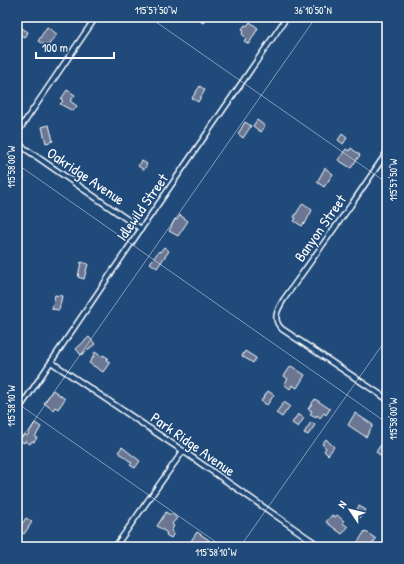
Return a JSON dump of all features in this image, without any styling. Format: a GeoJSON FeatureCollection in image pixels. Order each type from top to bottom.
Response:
{"type":"FeatureCollection","features":[{"type":"Feature","properties":{"kind":"street"},"geometry":{"type":"LineString","coordinates":[[17,133],[96,17]]}},
{"type":"Feature","properties":{"kind":"street","name":"Idlewild Street"},"geometry":{"type":"LineString","coordinates":[[17,412],[141,228],[287,17]]}},
{"type":"Feature","properties":{"kind":"street","name":"Oakridge Avenue"},"geometry":{"type":"LineString","coordinates":[[17,143],[141,228]]}},
{"type":"Feature","properties":{"kind":"street","name":"Banyon Street"},"geometry":{"type":"LineString","coordinates":[[387,152],[352,205],[284,299],[277,313],[276,320],[282,330],[387,399]]}},
{"type":"Feature","properties":{"kind":"street","name":"Park Ridge Avenue"},"geometry":{"type":"LineString","coordinates":[[51,362],[183,450],[321,547]]}},
{"type":"Feature","properties":{"kind":"street"},"geometry":{"type":"LineString","coordinates":[[116,547],[183,450]]}},
{"type":"Feature","properties":{"kind":"street"},"geometry":{"type":"LineString","coordinates":[[307,547],[311,540]]}},
{"type":"Feature","properties":{"kind":"building"},"geometry":{"type":"Polygon","coordinates":[[[195,17],[207,17],[203,23],[195,17]]]}},
{"type":"Feature","properties":{"kind":"building"},"geometry":{"type":"Polygon","coordinates":[[[250,22],[258,28],[249,44],[244,41],[246,38],[242,34],[244,30],[242,29],[250,22]]]}},
{"type":"Feature","properties":{"kind":"building"},"geometry":{"type":"Polygon","coordinates":[[[17,25],[28,32],[25,38],[17,32],[17,25]]]}},
{"type":"Feature","properties":{"kind":"building"},"geometry":{"type":"Polygon","coordinates":[[[47,27],[57,34],[47,47],[38,41],[47,27]]]}},
{"type":"Feature","properties":{"kind":"building"},"geometry":{"type":"Polygon","coordinates":[[[384,69],[387,71],[387,79],[381,74],[384,69]]]}},
{"type":"Feature","properties":{"kind":"building"},"geometry":{"type":"Polygon","coordinates":[[[200,86],[205,90],[198,102],[192,98],[200,86]]]}},
{"type":"Feature","properties":{"kind":"building"},"geometry":{"type":"Polygon","coordinates":[[[67,90],[75,95],[70,101],[77,106],[73,111],[60,104],[63,101],[61,99],[67,90]]]}},
{"type":"Feature","properties":{"kind":"building"},"geometry":{"type":"Polygon","coordinates":[[[257,120],[265,126],[261,132],[253,126],[257,120]]]}},
{"type":"Feature","properties":{"kind":"building"},"geometry":{"type":"Polygon","coordinates":[[[245,122],[251,126],[243,138],[238,134],[245,122]]]}},
{"type":"Feature","properties":{"kind":"building"},"geometry":{"type":"Polygon","coordinates":[[[49,125],[53,141],[46,143],[42,127],[49,125]]]}},
{"type":"Feature","properties":{"kind":"building"},"geometry":{"type":"Polygon","coordinates":[[[342,134],[347,138],[343,144],[338,140],[342,134]]]}},
{"type":"Feature","properties":{"kind":"building"},"geometry":{"type":"Polygon","coordinates":[[[351,148],[360,155],[351,168],[338,160],[346,149],[349,151],[351,148]]]}},
{"type":"Feature","properties":{"kind":"building"},"geometry":{"type":"Polygon","coordinates":[[[142,161],[147,164],[144,170],[138,166],[142,161]]]}},
{"type":"Feature","properties":{"kind":"building"},"geometry":{"type":"Polygon","coordinates":[[[325,168],[333,174],[324,187],[317,182],[325,168]]]}},
{"type":"Feature","properties":{"kind":"building"},"geometry":{"type":"Polygon","coordinates":[[[23,171],[24,178],[17,180],[17,173],[23,171]]]}},
{"type":"Feature","properties":{"kind":"building"},"geometry":{"type":"Polygon","coordinates":[[[303,203],[312,210],[305,224],[304,223],[302,226],[294,221],[296,218],[294,217],[303,203]]]}},
{"type":"Feature","properties":{"kind":"building"},"geometry":{"type":"Polygon","coordinates":[[[180,215],[188,221],[178,236],[169,231],[175,219],[177,220],[180,215]]]}},
{"type":"Feature","properties":{"kind":"building"},"geometry":{"type":"Polygon","coordinates":[[[164,247],[169,251],[157,268],[150,263],[164,247]]]}},
{"type":"Feature","properties":{"kind":"building"},"geometry":{"type":"Polygon","coordinates":[[[81,262],[88,264],[84,279],[78,277],[81,262]]]}},
{"type":"Feature","properties":{"kind":"building"},"geometry":{"type":"Polygon","coordinates":[[[55,295],[62,296],[59,310],[52,309],[55,295]]]}},
{"type":"Feature","properties":{"kind":"building"},"geometry":{"type":"Polygon","coordinates":[[[89,337],[95,344],[81,355],[76,349],[89,337]]]}},
{"type":"Feature","properties":{"kind":"building"},"geometry":{"type":"Polygon","coordinates":[[[245,351],[256,358],[253,363],[242,356],[245,351]]]}},
{"type":"Feature","properties":{"kind":"building"},"geometry":{"type":"Polygon","coordinates":[[[95,352],[102,357],[103,355],[108,358],[106,360],[110,362],[103,372],[89,363],[95,352]]]}},
{"type":"Feature","properties":{"kind":"building"},"geometry":{"type":"Polygon","coordinates":[[[291,366],[305,375],[297,388],[292,385],[290,389],[284,384],[288,379],[284,376],[291,366]]]}},
{"type":"Feature","properties":{"kind":"building"},"geometry":{"type":"Polygon","coordinates":[[[53,390],[65,399],[58,409],[55,407],[53,410],[44,403],[53,390]]]}},
{"type":"Feature","properties":{"kind":"building"},"geometry":{"type":"Polygon","coordinates":[[[268,391],[274,395],[267,405],[261,401],[268,391]]]}},
{"type":"Feature","properties":{"kind":"building"},"geometry":{"type":"Polygon","coordinates":[[[315,399],[330,409],[326,415],[324,413],[320,418],[317,415],[316,417],[310,414],[312,411],[308,409],[315,399]]]}},
{"type":"Feature","properties":{"kind":"building"},"geometry":{"type":"Polygon","coordinates":[[[284,402],[290,406],[282,417],[276,413],[284,402]]]}},
{"type":"Feature","properties":{"kind":"building"},"geometry":{"type":"Polygon","coordinates":[[[355,413],[373,425],[366,437],[348,425],[355,413]]]}},
{"type":"Feature","properties":{"kind":"building"},"geometry":{"type":"Polygon","coordinates":[[[298,414],[304,418],[298,427],[292,423],[298,414]]]}},
{"type":"Feature","properties":{"kind":"building"},"geometry":{"type":"Polygon","coordinates":[[[311,422],[315,425],[308,435],[304,433],[311,422]]]}},
{"type":"Feature","properties":{"kind":"building"},"geometry":{"type":"Polygon","coordinates":[[[35,423],[41,427],[35,437],[37,438],[34,442],[32,441],[30,444],[19,440],[24,434],[27,436],[35,423]]]}},
{"type":"Feature","properties":{"kind":"building"},"geometry":{"type":"Polygon","coordinates":[[[326,439],[334,447],[328,455],[324,451],[326,448],[322,444],[326,439]]]}},
{"type":"Feature","properties":{"kind":"building"},"geometry":{"type":"Polygon","coordinates":[[[384,440],[387,442],[387,460],[376,452],[384,440]]]}},
{"type":"Feature","properties":{"kind":"building"},"geometry":{"type":"Polygon","coordinates":[[[122,447],[140,461],[135,468],[130,465],[132,463],[118,452],[122,447]]]}},
{"type":"Feature","properties":{"kind":"building"},"geometry":{"type":"Polygon","coordinates":[[[359,506],[366,510],[360,518],[354,514],[359,506]]]}},
{"type":"Feature","properties":{"kind":"building"},"geometry":{"type":"Polygon","coordinates":[[[166,512],[170,515],[171,513],[177,518],[172,524],[174,526],[171,531],[174,533],[171,538],[157,526],[166,512]]]}},
{"type":"Feature","properties":{"kind":"building"},"geometry":{"type":"Polygon","coordinates":[[[332,515],[335,517],[337,515],[348,527],[342,534],[326,522],[332,515]]]}},
{"type":"Feature","properties":{"kind":"building"},"geometry":{"type":"Polygon","coordinates":[[[26,518],[32,522],[24,534],[18,530],[26,518]]]}},
{"type":"Feature","properties":{"kind":"building"},"geometry":{"type":"Polygon","coordinates":[[[365,531],[376,539],[370,547],[363,544],[359,547],[356,545],[365,531]]]}},
{"type":"Feature","properties":{"kind":"building"},"geometry":{"type":"Polygon","coordinates":[[[197,532],[209,540],[205,547],[187,547],[197,532]]]}}]}
